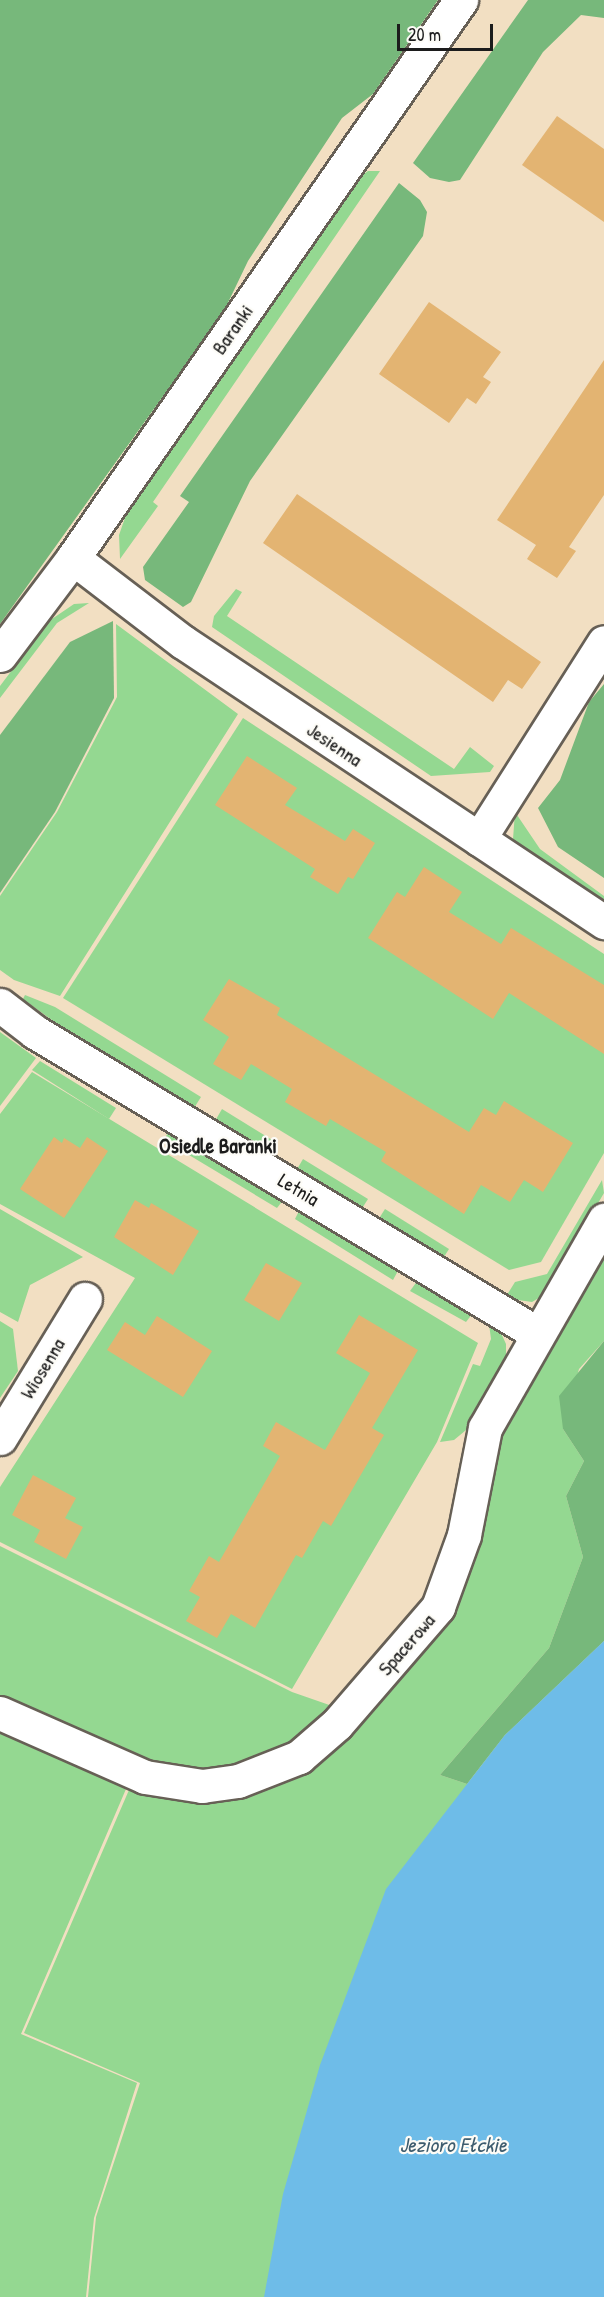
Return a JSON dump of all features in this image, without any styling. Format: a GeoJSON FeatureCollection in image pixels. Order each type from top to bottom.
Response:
{"type":"FeatureCollection","features":[{"type":"Feature","properties":{"kind":"street","name":"Baranki"},"geometry":{"type":"LineString","coordinates":[[0,655],[73,558],[461,0]]}},
{"type":"Feature","properties":{"kind":"street","name":"Jesienna"},"geometry":{"type":"LineString","coordinates":[[73,558],[183,642],[604,922]]}},
{"type":"Feature","properties":{"kind":"street"},"geometry":{"type":"LineString","coordinates":[[479,839],[604,642]]}},
{"type":"Feature","properties":{"kind":"street","name":"Letnia"},"geometry":{"type":"LineString","coordinates":[[0,1005],[35,1032],[538,1334]]}},
{"type":"Feature","properties":{"kind":"street","name":"Spacerowa"},"geometry":{"type":"LineString","coordinates":[[0,1713],[145,1777],[202,1786],[238,1781],[299,1757],[337,1724],[438,1607],[464,1535],[485,1428],[604,1220]]}},
{"type":"Feature","properties":{"kind":"street","name":"Wiosenna"},"geometry":{"type":"LineString","coordinates":[[0,1438],[85,1299]]}},
{"type":"Feature","properties":{"kind":"green space"},"geometry":{"type":"Polygon","coordinates":[[[0,0],[438,0],[373,94],[342,118],[248,261],[224,311],[0,624],[0,0]]]}},
{"type":"Feature","properties":{"kind":"green space"},"geometry":{"type":"Polygon","coordinates":[[[528,0],[604,0],[604,18],[581,15],[543,52],[460,180],[449,182],[430,178],[413,163],[528,0]]]}},
{"type":"Feature","properties":{"kind":"green space"},"geometry":{"type":"Polygon","coordinates":[[[368,171],[380,171],[153,502],[158,506],[120,559],[119,535],[126,515],[357,179],[368,171]]]}},
{"type":"Feature","properties":{"kind":"green space"},"geometry":{"type":"Polygon","coordinates":[[[399,183],[420,200],[427,212],[423,236],[250,481],[191,602],[183,607],[145,580],[143,567],[189,502],[180,496],[399,183]]]}},
{"type":"Feature","properties":{"kind":"green space"},"geometry":{"type":"Polygon","coordinates":[[[236,589],[242,592],[227,616],[454,769],[470,747],[494,766],[490,772],[431,776],[212,627],[214,616],[236,589]]]}},
{"type":"Feature","properties":{"kind":"green space"},"geometry":{"type":"Polygon","coordinates":[[[89,603],[57,623],[0,698],[0,686],[49,621],[74,604],[89,603]]]}},
{"type":"Feature","properties":{"kind":"green space"},"geometry":{"type":"Polygon","coordinates":[[[113,621],[114,698],[55,812],[0,893],[0,735],[70,642],[113,621]]]}},
{"type":"Feature","properties":{"kind":"green space"},"geometry":{"type":"Polygon","coordinates":[[[116,624],[238,714],[60,996],[14,980],[0,970],[0,896],[57,812],[117,697],[116,624]]]}},
{"type":"Feature","properties":{"kind":"green space"},"geometry":{"type":"Polygon","coordinates":[[[604,684],[604,878],[558,847],[538,808],[560,780],[589,702],[604,684]]]}},
{"type":"Feature","properties":{"kind":"green space"},"geometry":{"type":"Polygon","coordinates":[[[243,718],[604,954],[604,1153],[541,1262],[509,1270],[63,998],[243,718]]]}},
{"type":"Feature","properties":{"kind":"green space"},"geometry":{"type":"Polygon","coordinates":[[[515,812],[540,849],[604,896],[604,904],[525,852],[513,839],[515,812]]]}},
{"type":"Feature","properties":{"kind":"green space"},"geometry":{"type":"Polygon","coordinates":[[[25,995],[55,1007],[201,1097],[194,1108],[60,1026],[23,999],[25,995]]]}},
{"type":"Feature","properties":{"kind":"green space"},"geometry":{"type":"Polygon","coordinates":[[[0,1032],[36,1058],[0,1106],[0,1032]]]}},
{"type":"Feature","properties":{"kind":"green space"},"geometry":{"type":"Polygon","coordinates":[[[40,1061],[116,1108],[109,1119],[32,1070],[40,1061]]]}},
{"type":"Feature","properties":{"kind":"green space"},"geometry":{"type":"Polygon","coordinates":[[[32,1072],[478,1343],[437,1442],[292,1689],[0,1542],[0,1487],[135,1278],[0,1204],[0,1114],[32,1072]]]}},
{"type":"Feature","properties":{"kind":"green space"},"geometry":{"type":"Polygon","coordinates":[[[222,1109],[277,1143],[271,1154],[215,1121],[222,1109]]]}},
{"type":"Feature","properties":{"kind":"green space"},"geometry":{"type":"Polygon","coordinates":[[[170,1129],[284,1199],[277,1208],[164,1140],[170,1129]]]}},
{"type":"Feature","properties":{"kind":"green space"},"geometry":{"type":"Polygon","coordinates":[[[303,1159],[368,1199],[361,1210],[296,1171],[303,1159]]]}},
{"type":"Feature","properties":{"kind":"green space"},"geometry":{"type":"Polygon","coordinates":[[[602,1180],[604,1193],[544,1295],[532,1302],[505,1298],[515,1282],[547,1274],[602,1180]]]}},
{"type":"Feature","properties":{"kind":"green space"},"geometry":{"type":"Polygon","coordinates":[[[0,1209],[83,1257],[30,1285],[18,1322],[0,1312],[0,1209]]]}},
{"type":"Feature","properties":{"kind":"green space"},"geometry":{"type":"Polygon","coordinates":[[[300,1209],[399,1269],[393,1280],[295,1219],[300,1209]]]}},
{"type":"Feature","properties":{"kind":"green space"},"geometry":{"type":"Polygon","coordinates":[[[385,1209],[449,1249],[442,1260],[378,1220],[385,1209]]]}},
{"type":"Feature","properties":{"kind":"green space"},"geometry":{"type":"Polygon","coordinates":[[[604,1253],[604,1341],[579,1369],[563,1429],[584,1461],[566,1496],[583,1557],[549,1648],[440,1775],[467,1784],[505,1735],[604,1641],[369,2297],[88,2297],[96,2217],[140,2083],[24,2033],[132,1783],[237,1793],[419,1643],[500,1439],[604,1253]]]}},
{"type":"Feature","properties":{"kind":"green space"},"geometry":{"type":"Polygon","coordinates":[[[418,1280],[473,1313],[466,1322],[410,1291],[418,1280]]]}},
{"type":"Feature","properties":{"kind":"green space"},"geometry":{"type":"Polygon","coordinates":[[[0,1321],[13,1329],[18,1371],[0,1398],[0,1321]]]}},
{"type":"Feature","properties":{"kind":"green space"},"geometry":{"type":"Polygon","coordinates":[[[489,1324],[501,1333],[506,1344],[506,1356],[490,1399],[477,1421],[454,1440],[440,1442],[473,1364],[480,1366],[491,1339],[489,1324]]]}},
{"type":"Feature","properties":{"kind":"green space"},"geometry":{"type":"Polygon","coordinates":[[[604,1341],[604,1641],[505,1735],[467,1784],[440,1775],[549,1648],[583,1557],[566,1496],[584,1461],[563,1429],[559,1396],[604,1341]]]}},
{"type":"Feature","properties":{"kind":"green space"},"geometry":{"type":"Polygon","coordinates":[[[0,1546],[292,1692],[338,1708],[276,1758],[191,1774],[138,1763],[0,1697],[0,1546]]]}},
{"type":"Feature","properties":{"kind":"green space"},"geometry":{"type":"Polygon","coordinates":[[[0,1727],[129,1782],[21,2034],[137,2083],[94,2218],[86,2297],[0,2297],[0,1727]]]}},
{"type":"Feature","properties":{"kind":"water","name":"Jezioro Ełckie"},"geometry":{"type":"Polygon","coordinates":[[[604,1641],[604,2297],[264,2297],[283,2194],[320,2065],[386,1889],[505,1735],[604,1641]]]}},
{"type":"Feature","properties":{"kind":"building"},"geometry":{"type":"Polygon","coordinates":[[[557,116],[604,149],[604,222],[522,165],[557,116]]]}},
{"type":"Feature","properties":{"kind":"building"},"geometry":{"type":"Polygon","coordinates":[[[429,302],[501,352],[483,377],[491,382],[476,404],[467,398],[449,423],[379,374],[429,302]]]}},
{"type":"Feature","properties":{"kind":"building"},"geometry":{"type":"Polygon","coordinates":[[[604,360],[604,495],[569,547],[576,551],[557,578],[527,559],[536,545],[497,520],[604,360]]]}},
{"type":"Feature","properties":{"kind":"building"},"geometry":{"type":"Polygon","coordinates":[[[297,494],[541,662],[522,689],[508,680],[493,702],[263,543],[297,494]]]}},
{"type":"Feature","properties":{"kind":"building"},"geometry":{"type":"Polygon","coordinates":[[[247,756],[297,788],[285,805],[345,841],[353,829],[375,843],[353,879],[348,877],[338,894],[310,877],[315,869],[215,805],[247,756]]]}},
{"type":"Feature","properties":{"kind":"building"},"geometry":{"type":"Polygon","coordinates":[[[424,867],[462,892],[449,912],[501,944],[511,928],[604,985],[604,1054],[509,993],[493,1019],[368,938],[397,892],[405,897],[424,867]]]}},
{"type":"Feature","properties":{"kind":"building"},"geometry":{"type":"Polygon","coordinates":[[[229,979],[280,1008],[277,1015],[469,1132],[484,1108],[496,1115],[504,1101],[573,1143],[543,1192],[524,1180],[510,1202],[481,1185],[464,1214],[381,1161],[386,1152],[330,1119],[326,1126],[285,1102],[292,1089],[251,1064],[241,1080],[213,1064],[229,1037],[203,1020],[229,979]]]}},
{"type":"Feature","properties":{"kind":"building"},"geometry":{"type":"Polygon","coordinates":[[[54,1137],[62,1143],[64,1138],[80,1148],[87,1137],[108,1151],[64,1218],[20,1189],[54,1137]]]}},
{"type":"Feature","properties":{"kind":"building"},"geometry":{"type":"Polygon","coordinates":[[[135,1200],[149,1208],[151,1203],[199,1231],[173,1275],[114,1237],[135,1200]]]}},
{"type":"Feature","properties":{"kind":"building"},"geometry":{"type":"Polygon","coordinates":[[[266,1263],[302,1283],[279,1321],[244,1300],[266,1263]]]}},
{"type":"Feature","properties":{"kind":"building"},"geometry":{"type":"Polygon","coordinates":[[[359,1315],[418,1350],[372,1428],[384,1435],[331,1526],[323,1521],[302,1558],[296,1555],[255,1628],[231,1614],[217,1638],[186,1621],[200,1597],[189,1591],[209,1556],[219,1562],[280,1456],[263,1446],[276,1422],[325,1450],[370,1373],[336,1353],[359,1315]]]}},
{"type":"Feature","properties":{"kind":"building"},"geometry":{"type":"Polygon","coordinates":[[[157,1316],[212,1351],[183,1397],[107,1350],[125,1322],[145,1335],[157,1316]]]}},
{"type":"Feature","properties":{"kind":"building"},"geometry":{"type":"Polygon","coordinates":[[[33,1475],[76,1498],[65,1518],[83,1527],[66,1559],[34,1542],[40,1530],[12,1515],[33,1475]]]}},
{"type":"Feature","properties":{"kind":"district","name":"Osiedle Baranki"},"geometry":{"type":"Point","coordinates":[218,1146]}}]}
